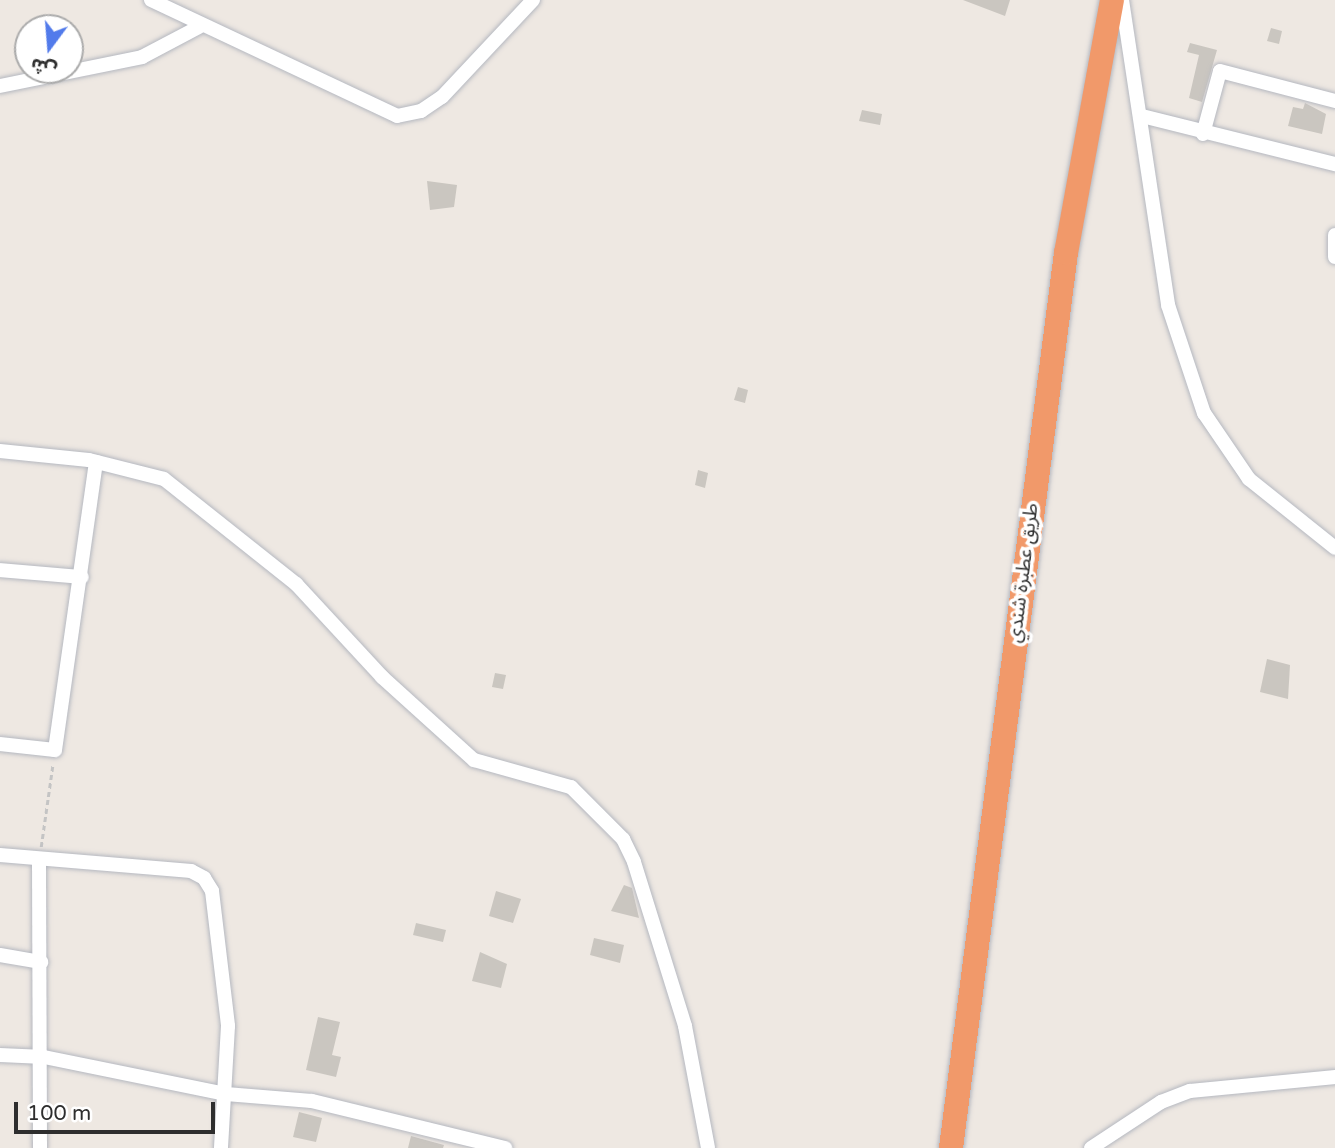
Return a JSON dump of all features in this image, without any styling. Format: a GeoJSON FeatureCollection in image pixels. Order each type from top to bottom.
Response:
{"type":"FeatureCollection","features":[{"type":"Feature","properties":{"kind":"highway","name":"طريق عطبرة شندي"},"geometry":{"type":"LineString","coordinates":[[951,1148],[1066,253],[1112,0]]}},
{"type":"Feature","properties":{"kind":"street"},"geometry":{"type":"LineString","coordinates":[[151,0],[199,27],[397,116],[421,111],[442,97],[533,0]]}},
{"type":"Feature","properties":{"kind":"street"},"geometry":{"type":"LineString","coordinates":[[1122,0],[1142,116],[1168,305],[1204,413],[1249,479],[1335,548]]}},
{"type":"Feature","properties":{"kind":"street"},"geometry":{"type":"LineString","coordinates":[[0,86],[142,57],[199,27]]}},
{"type":"Feature","properties":{"kind":"street"},"geometry":{"type":"LineString","coordinates":[[1203,134],[1220,71],[1335,101]]}},
{"type":"Feature","properties":{"kind":"street"},"geometry":{"type":"LineString","coordinates":[[1142,116],[1203,134],[1335,164]]}},
{"type":"Feature","properties":{"kind":"street"},"geometry":{"type":"LineString","coordinates":[[1335,236],[1335,257]]}},
{"type":"Feature","properties":{"kind":"street"},"geometry":{"type":"LineString","coordinates":[[0,451],[96,462],[164,479],[296,584],[382,677],[474,760],[570,787],[623,839],[685,1026],[708,1148]]}},
{"type":"Feature","properties":{"kind":"street"},"geometry":{"type":"LineString","coordinates":[[0,744],[55,750],[82,577],[96,462]]}},
{"type":"Feature","properties":{"kind":"street"},"geometry":{"type":"LineString","coordinates":[[0,570],[82,577]]}},
{"type":"Feature","properties":{"kind":"street"},"geometry":{"type":"LineString","coordinates":[[0,855],[39,861],[191,871],[204,878],[212,891],[228,1026],[221,1148]]}},
{"type":"Feature","properties":{"kind":"street"},"geometry":{"type":"LineString","coordinates":[[39,861],[44,1057],[40,1148]]}},
{"type":"Feature","properties":{"kind":"street"},"geometry":{"type":"LineString","coordinates":[[0,955],[41,962]]}},
{"type":"Feature","properties":{"kind":"street"},"geometry":{"type":"LineString","coordinates":[[0,1055],[44,1057],[226,1094],[312,1101],[505,1148]]}},
{"type":"Feature","properties":{"kind":"street"},"geometry":{"type":"LineString","coordinates":[[1091,1148],[1161,1102],[1190,1091],[1335,1077]]}},
{"type":"Feature","properties":{"kind":"path"},"geometry":{"type":"LineString","coordinates":[[39,861],[55,750]]}},
{"type":"Feature","properties":{"kind":"building"},"geometry":{"type":"Polygon","coordinates":[[[963,0],[1010,0],[1005,16],[963,0]]]}},
{"type":"Feature","properties":{"kind":"building"},"geometry":{"type":"Polygon","coordinates":[[[1271,28],[1282,31],[1279,44],[1267,41],[1271,28]]]}},
{"type":"Feature","properties":{"kind":"building"},"geometry":{"type":"Polygon","coordinates":[[[1190,43],[1217,50],[1202,102],[1189,98],[1199,55],[1187,52],[1190,43]]]}},
{"type":"Feature","properties":{"kind":"building"},"geometry":{"type":"Polygon","coordinates":[[[1305,103],[1326,114],[1322,134],[1288,126],[1293,107],[1303,109],[1305,103]]]}},
{"type":"Feature","properties":{"kind":"building"},"geometry":{"type":"Polygon","coordinates":[[[862,110],[882,114],[880,125],[859,121],[862,110]]]}},
{"type":"Feature","properties":{"kind":"building"},"geometry":{"type":"Polygon","coordinates":[[[427,181],[457,185],[454,207],[430,210],[427,181]]]}},
{"type":"Feature","properties":{"kind":"building"},"geometry":{"type":"Polygon","coordinates":[[[738,387],[748,390],[745,403],[734,400],[738,387]]]}},
{"type":"Feature","properties":{"kind":"building"},"geometry":{"type":"Polygon","coordinates":[[[698,470],[708,473],[705,488],[695,485],[698,470]]]}},
{"type":"Feature","properties":{"kind":"building"},"geometry":{"type":"Polygon","coordinates":[[[1267,659],[1290,665],[1288,699],[1260,692],[1267,659]]]}},
{"type":"Feature","properties":{"kind":"building"},"geometry":{"type":"Polygon","coordinates":[[[495,673],[506,675],[503,689],[492,687],[495,673]]]}},
{"type":"Feature","properties":{"kind":"building"},"geometry":{"type":"Polygon","coordinates":[[[624,885],[632,888],[639,918],[611,911],[624,885]]]}},
{"type":"Feature","properties":{"kind":"building"},"geometry":{"type":"Polygon","coordinates":[[[496,891],[521,899],[513,923],[489,916],[496,891]]]}},
{"type":"Feature","properties":{"kind":"building"},"geometry":{"type":"Polygon","coordinates":[[[416,923],[446,930],[443,942],[413,935],[416,923]]]}},
{"type":"Feature","properties":{"kind":"building"},"geometry":{"type":"Polygon","coordinates":[[[594,938],[624,945],[620,963],[590,955],[594,938]]]}},
{"type":"Feature","properties":{"kind":"building"},"geometry":{"type":"Polygon","coordinates":[[[480,952],[507,964],[501,988],[472,981],[480,952]]]}},
{"type":"Feature","properties":{"kind":"building"},"geometry":{"type":"Polygon","coordinates":[[[318,1017],[340,1022],[332,1055],[341,1057],[336,1077],[306,1070],[318,1017]]]}},
{"type":"Feature","properties":{"kind":"building"},"geometry":{"type":"Polygon","coordinates":[[[299,1112],[322,1118],[316,1142],[293,1137],[299,1112]]]}},
{"type":"Feature","properties":{"kind":"building"},"geometry":{"type":"Polygon","coordinates":[[[411,1136],[444,1145],[443,1148],[408,1148],[411,1136]]]}}]}
